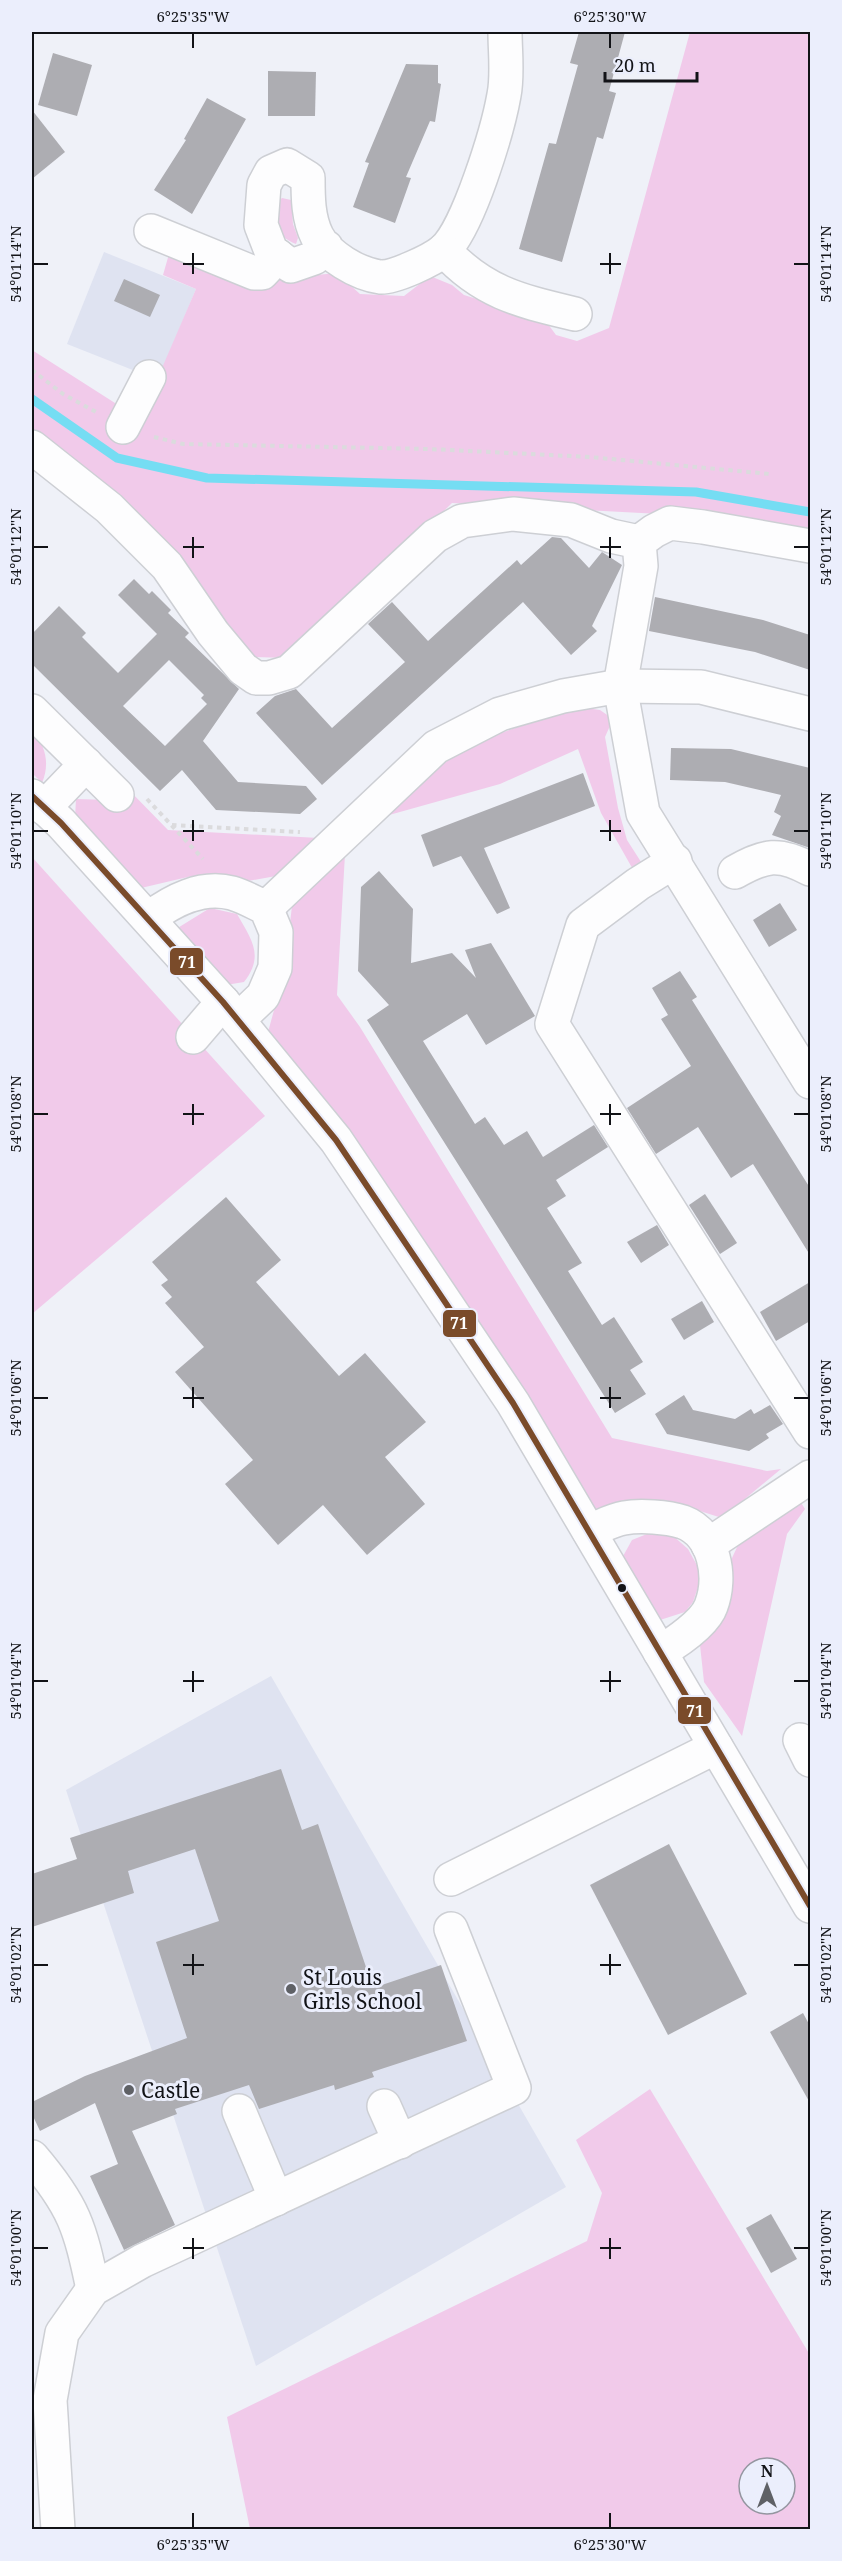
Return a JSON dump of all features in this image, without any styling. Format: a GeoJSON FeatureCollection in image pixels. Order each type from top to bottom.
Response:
{"type":"FeatureCollection","features":[{"type":"Feature","properties":{"kind":"street"},"geometry":{"type":"LineString","coordinates":[[326,247],[314,258],[291,266],[271,251],[261,225],[264,184],[272,172],[287,165],[308,178],[308,207],[317,237],[326,247],[335,258],[381,277],[418,266],[444,250],[468,212],[505,94],[505,32]]}},
{"type":"Feature","properties":{"kind":"street"},"geometry":{"type":"LineString","coordinates":[[151,231],[254,273],[262,273],[278,256]]}},
{"type":"Feature","properties":{"kind":"street"},"geometry":{"type":"LineString","coordinates":[[444,250],[459,267],[479,282],[507,296],[575,314]]}},
{"type":"Feature","properties":{"kind":"street"},"geometry":{"type":"LineString","coordinates":[[123,427],[149,377]]}},
{"type":"Feature","properties":{"kind":"street"},"geometry":{"type":"LineString","coordinates":[[32,447],[109,508],[167,566],[213,633],[243,669],[256,678],[269,678],[289,672],[435,536],[462,521],[513,514],[571,520],[611,536],[639,542],[670,523],[810,546]]}},
{"type":"Feature","properties":{"kind":"street"},"geometry":{"type":"LineString","coordinates":[[639,542],[641,566],[620,686],[643,813],[675,861],[810,1082]]}},
{"type":"Feature","properties":{"kind":"street"},"geometry":{"type":"LineString","coordinates":[[266,908],[436,747],[501,714],[563,696],[620,686],[701,687],[810,714]]}},
{"type":"Feature","properties":{"kind":"street"},"geometry":{"type":"LineString","coordinates":[[32,711],[117,795]]}},
{"type":"Feature","properties":{"kind":"street"},"geometry":{"type":"LineString","coordinates":[[86,764],[38,802],[149,918],[231,1011],[336,1140],[513,1403],[716,1747],[799,1862],[810,1906]]}},
{"type":"Feature","properties":{"kind":"street"},"geometry":{"type":"LineString","coordinates":[[735,872],[759,859],[791,859],[810,869]]}},
{"type":"Feature","properties":{"kind":"street"},"geometry":{"type":"LineString","coordinates":[[675,861],[638,884],[584,926],[552,1024],[810,1432]]}},
{"type":"Feature","properties":{"kind":"street"},"geometry":{"type":"LineString","coordinates":[[149,918],[171,902],[198,893],[230,892],[266,908],[276,932],[275,968],[263,996],[231,1011],[193,1037]]}},
{"type":"Feature","properties":{"kind":"street"},"geometry":{"type":"LineString","coordinates":[[708,1545],[810,1477]]}},
{"type":"Feature","properties":{"kind":"street"},"geometry":{"type":"LineString","coordinates":[[589,1531],[624,1518],[654,1518],[684,1522],[705,1538],[715,1558],[711,1607],[695,1626],[660,1652]]}},
{"type":"Feature","properties":{"kind":"street"},"geometry":{"type":"LineString","coordinates":[[451,1879],[716,1747]]}},
{"type":"Feature","properties":{"kind":"street"},"geometry":{"type":"LineString","coordinates":[[58,2529],[50,2400],[62,2333],[93,2289],[142,2262],[514,2088],[451,1929]]}},
{"type":"Feature","properties":{"kind":"street"},"geometry":{"type":"LineString","coordinates":[[384,2106],[400,2142]]}},
{"type":"Feature","properties":{"kind":"street"},"geometry":{"type":"LineString","coordinates":[[239,2111],[276,2199]]}},
{"type":"Feature","properties":{"kind":"street"},"geometry":{"type":"LineString","coordinates":[[32,2157],[56,2186],[70,2208],[82,2236],[93,2289]]}},
{"type":"Feature","properties":{"kind":"path"},"geometry":{"type":"LineString","coordinates":[[32,370],[63,394],[123,427],[183,444],[429,449],[590,457],[770,474]]}},
{"type":"Feature","properties":{"kind":"path"},"geometry":{"type":"LineString","coordinates":[[117,795],[135,786],[230,892]]}},
{"type":"Feature","properties":{"kind":"path"},"geometry":{"type":"LineString","coordinates":[[172,825],[345,834]]}},
{"type":"Feature","properties":{"kind":"shaded area"},"geometry":{"type":"Polygon","coordinates":[[[690,32],[810,32],[810,537],[717,517],[452,503],[344,610],[288,658],[253,657],[32,435],[32,350],[140,419],[196,289],[163,275],[171,247],[306,276],[337,273],[360,294],[404,296],[430,276],[452,285],[464,295],[545,320],[556,335],[577,341],[609,328],[690,32]]]}},
{"type":"Feature","properties":{"kind":"shaded area"},"geometry":{"type":"Polygon","coordinates":[[[282,198],[291,200],[293,224],[298,238],[296,244],[280,233],[276,224],[274,205],[282,198]]]}},
{"type":"Feature","properties":{"kind":"shaded area"},"geometry":{"type":"Polygon","coordinates":[[[104,252],[196,289],[158,380],[67,344],[104,252]]]}},
{"type":"Feature","properties":{"kind":"shaded area"},"geometry":{"type":"Polygon","coordinates":[[[586,708],[600,710],[613,719],[605,737],[618,808],[627,840],[643,865],[635,873],[601,813],[578,749],[500,784],[382,817],[456,755],[487,739],[519,727],[586,708]]]}},
{"type":"Feature","properties":{"kind":"shaded area"},"geometry":{"type":"Polygon","coordinates":[[[32,730],[41,742],[45,755],[46,769],[42,783],[32,773],[32,730]]]}},
{"type":"Feature","properties":{"kind":"shaded area"},"geometry":{"type":"Polygon","coordinates":[[[127,788],[168,830],[319,838],[276,876],[237,883],[192,876],[141,888],[75,818],[76,799],[110,800],[127,788]]]}},
{"type":"Feature","properties":{"kind":"shaded area"},"geometry":{"type":"Polygon","coordinates":[[[345,854],[337,995],[360,1027],[612,1438],[767,1471],[781,1469],[722,1518],[681,1505],[629,1505],[593,1509],[520,1390],[293,1061],[268,1032],[284,974],[292,906],[345,854]]]}},
{"type":"Feature","properties":{"kind":"shaded area"},"geometry":{"type":"Polygon","coordinates":[[[32,857],[265,1116],[32,1314],[32,857]]]}},
{"type":"Feature","properties":{"kind":"shaded area"},"geometry":{"type":"Polygon","coordinates":[[[210,908],[237,914],[251,939],[255,955],[254,963],[244,982],[226,985],[176,929],[210,908]]]}},
{"type":"Feature","properties":{"kind":"shaded area"},"geometry":{"type":"Polygon","coordinates":[[[800,1501],[805,1509],[787,1534],[742,1736],[704,1682],[700,1645],[721,1617],[729,1596],[732,1558],[739,1543],[800,1501]]]}},
{"type":"Feature","properties":{"kind":"shaded area"},"geometry":{"type":"Polygon","coordinates":[[[647,1534],[672,1535],[688,1549],[699,1569],[699,1584],[693,1602],[685,1612],[660,1620],[622,1558],[632,1540],[647,1534]]]}},
{"type":"Feature","properties":{"kind":"shaded area","name":"St Louis Girls School"},"geometry":{"type":"Polygon","coordinates":[[[271,1676],[566,2187],[256,2366],[66,1790],[271,1676]]]}},
{"type":"Feature","properties":{"kind":"shaded area"},"geometry":{"type":"Polygon","coordinates":[[[650,2089],[810,2355],[810,2529],[250,2529],[227,2417],[587,2241],[602,2193],[576,2140],[650,2089]]]}},
{"type":"Feature","properties":{"kind":"building"},"geometry":{"type":"Polygon","coordinates":[[[579,32],[625,32],[609,91],[616,93],[603,139],[597,137],[562,262],[519,249],[549,143],[556,144],[578,65],[570,63],[579,32]]]}},
{"type":"Feature","properties":{"kind":"building"},"geometry":{"type":"Polygon","coordinates":[[[53,53],[92,65],[77,116],[38,105],[53,53]]]}},
{"type":"Feature","properties":{"kind":"building"},"geometry":{"type":"Polygon","coordinates":[[[406,64],[438,65],[438,83],[441,84],[435,122],[430,121],[406,177],[411,178],[395,223],[353,207],[369,163],[365,162],[406,64]]]}},
{"type":"Feature","properties":{"kind":"building"},"geometry":{"type":"Polygon","coordinates":[[[268,71],[316,72],[315,116],[268,116],[268,71]]]}},
{"type":"Feature","properties":{"kind":"building"},"geometry":{"type":"Polygon","coordinates":[[[207,98],[246,119],[192,214],[154,190],[186,140],[184,139],[207,98]]]}},
{"type":"Feature","properties":{"kind":"building"},"geometry":{"type":"Polygon","coordinates":[[[32,110],[65,152],[32,179],[32,110]]]}},
{"type":"Feature","properties":{"kind":"building"},"geometry":{"type":"Polygon","coordinates":[[[124,279],[160,295],[150,317],[114,301],[124,279]]]}},
{"type":"Feature","properties":{"kind":"building"},"geometry":{"type":"Polygon","coordinates":[[[552,537],[561,538],[589,568],[602,552],[622,565],[592,626],[597,631],[571,655],[523,602],[322,785],[256,713],[275,696],[296,689],[332,728],[405,662],[368,624],[392,602],[428,641],[517,560],[521,565],[552,537]]]}},
{"type":"Feature","properties":{"kind":"building"},"geometry":{"type":"Polygon","coordinates":[[[134,579],[149,594],[152,591],[171,610],[168,613],[189,633],[185,637],[239,689],[203,741],[238,782],[306,786],[317,799],[300,814],[216,810],[182,770],[160,791],[32,664],[32,634],[59,606],[86,633],[82,637],[118,673],[157,634],[118,595],[134,579]],[[169,660],[123,706],[165,746],[207,704],[201,698],[204,695],[169,660]]]}},
{"type":"Feature","properties":{"kind":"building"},"geometry":{"type":"Polygon","coordinates":[[[655,597],[763,620],[810,635],[810,670],[755,652],[649,631],[655,597]]]}},
{"type":"Feature","properties":{"kind":"building"},"geometry":{"type":"Polygon","coordinates":[[[671,748],[731,749],[810,768],[810,848],[772,835],[781,816],[774,812],[781,795],[725,782],[670,780],[671,748]]]}},
{"type":"Feature","properties":{"kind":"building"},"geometry":{"type":"Polygon","coordinates":[[[583,773],[595,806],[484,848],[510,908],[497,914],[461,856],[433,867],[421,835],[583,773]]]}},
{"type":"Feature","properties":{"kind":"building"},"geometry":{"type":"Polygon","coordinates":[[[379,871],[413,909],[411,963],[452,953],[476,978],[465,950],[491,943],[535,1016],[486,1045],[467,1014],[423,1041],[475,1124],[485,1117],[504,1145],[527,1131],[543,1157],[594,1125],[608,1147],[556,1180],[566,1196],[547,1208],[582,1263],[568,1271],[602,1325],[614,1317],[643,1362],[630,1370],[646,1394],[615,1413],[367,1020],[389,1005],[358,971],[361,887],[379,871]]]}},
{"type":"Feature","properties":{"kind":"building"},"geometry":{"type":"Polygon","coordinates":[[[780,903],[797,930],[769,947],[753,920],[780,903]]]}},
{"type":"Feature","properties":{"kind":"building"},"geometry":{"type":"Polygon","coordinates":[[[680,971],[697,997],[692,1000],[810,1188],[810,1255],[753,1164],[731,1178],[698,1127],[656,1154],[627,1108],[691,1066],[661,1019],[668,1015],[652,988],[680,971]]]}},
{"type":"Feature","properties":{"kind":"building"},"geometry":{"type":"Polygon","coordinates":[[[705,1194],[737,1243],[720,1254],[689,1205],[705,1194]]]}},
{"type":"Feature","properties":{"kind":"building"},"geometry":{"type":"Polygon","coordinates":[[[226,1197],[281,1260],[256,1282],[339,1376],[365,1353],[426,1422],[385,1457],[425,1504],[367,1555],[323,1505],[278,1545],[225,1484],[253,1460],[175,1372],[204,1347],[165,1303],[172,1297],[161,1285],[168,1280],[152,1262],[226,1197]]]}},
{"type":"Feature","properties":{"kind":"building"},"geometry":{"type":"Polygon","coordinates":[[[657,1225],[669,1245],[641,1263],[627,1242],[657,1225]]]}},
{"type":"Feature","properties":{"kind":"building"},"geometry":{"type":"Polygon","coordinates":[[[810,1282],[810,1321],[776,1341],[760,1312],[810,1282]]]}},
{"type":"Feature","properties":{"kind":"building"},"geometry":{"type":"Polygon","coordinates":[[[702,1301],[714,1322],[684,1340],[671,1319],[702,1301]]]}},
{"type":"Feature","properties":{"kind":"building"},"geometry":{"type":"Polygon","coordinates":[[[684,1395],[693,1410],[735,1419],[751,1409],[754,1414],[770,1405],[783,1424],[766,1434],[769,1438],[749,1451],[667,1434],[655,1414],[684,1395]]]}},
{"type":"Feature","properties":{"kind":"building"},"geometry":{"type":"Polygon","coordinates":[[[281,1769],[302,1830],[318,1824],[373,1988],[441,1965],[467,2041],[372,2072],[374,2077],[335,2090],[334,2085],[259,2109],[249,2085],[175,2109],[177,2114],[132,2131],[175,2225],[124,2250],[90,2176],[118,2164],[95,2103],[40,2131],[32,2114],[32,2102],[85,2076],[187,2038],[156,1942],[219,1921],[195,1849],[128,1871],[134,1893],[32,1927],[32,1874],[77,1859],[70,1838],[281,1769]]]}},
{"type":"Feature","properties":{"kind":"building"},"geometry":{"type":"Polygon","coordinates":[[[669,1844],[747,1994],[668,2035],[590,1885],[669,1844]]]}},
{"type":"Feature","properties":{"kind":"building"},"geometry":{"type":"Polygon","coordinates":[[[803,2013],[810,2026],[810,2103],[770,2032],[803,2013]]]}},
{"type":"Feature","properties":{"kind":"building"},"geometry":{"type":"Polygon","coordinates":[[[771,2214],[797,2259],[771,2273],[746,2228],[771,2214]]]}},
{"type":"Feature","properties":{"kind":"waterway"},"geometry":{"type":"LineString","coordinates":[[32,399],[117,458],[207,478],[696,492],[810,512]]}},
{"type":"Feature","properties":{"kind":"transit line","name":"71"},"geometry":{"type":"LineString","coordinates":[[32,796],[61,823],[223,1002],[336,1140],[513,1403],[810,1906]]}},
{"type":"Feature","properties":{"kind":"place","name":"St Louis Girls School"},"geometry":{"type":"Point","coordinates":[291,1989]}},
{"type":"Feature","properties":{"kind":"place","name":"Castle"},"geometry":{"type":"Point","coordinates":[129,2090]}}]}
